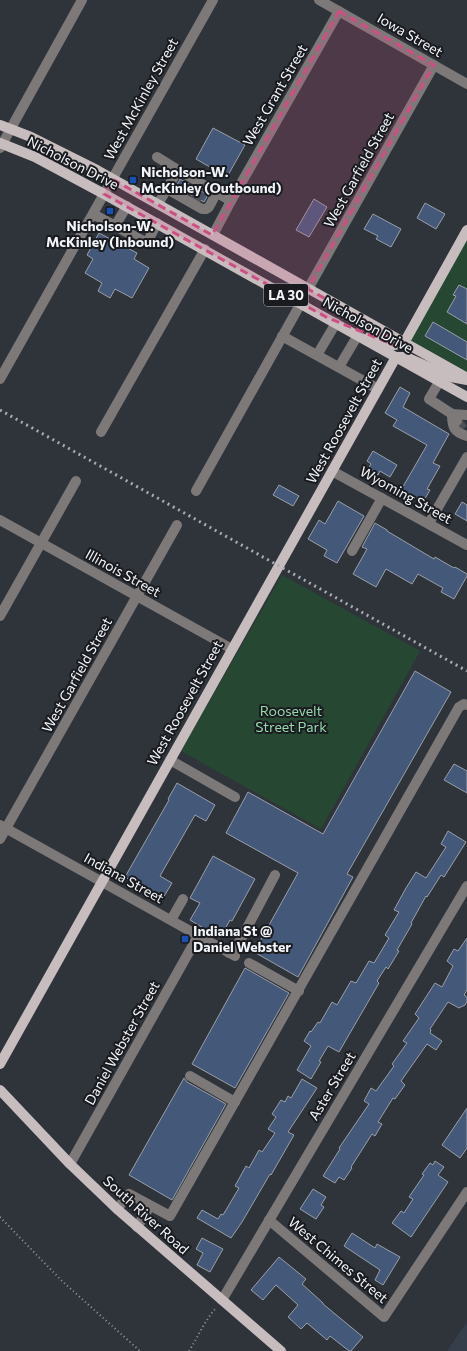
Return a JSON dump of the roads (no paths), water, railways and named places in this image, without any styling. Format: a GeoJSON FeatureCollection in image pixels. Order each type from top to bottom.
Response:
{"type":"FeatureCollection","features":[{"type":"Feature","properties":{"kind":"main road","name":"Nicholson Drive"},"geometry":{"type":"LineString","coordinates":[[0,125],[31,137],[62,152],[158,204],[467,379]]}},
{"type":"Feature","properties":{"kind":"main road","name":"Nicholson Drive"},"geometry":{"type":"LineString","coordinates":[[1,145],[35,157],[127,206],[467,397]]}},
{"type":"Feature","properties":{"kind":"main road"},"geometry":{"type":"LineString","coordinates":[[326,318],[346,324],[376,339],[394,345],[404,343],[467,230]]}},
{"type":"Feature","properties":{"kind":"main road"},"geometry":{"type":"LineString","coordinates":[[396,357],[406,357],[451,377],[467,379]]}},
{"type":"Feature","properties":{"kind":"main road","name":"West Roosevelt Street"},"geometry":{"type":"LineString","coordinates":[[0,1064],[396,357]]}},
{"type":"Feature","properties":{"kind":"main road","name":"South River Road"},"geometry":{"type":"LineString","coordinates":[[0,1090],[70,1164],[117,1209],[282,1351]]}},
{"type":"Feature","properties":{"kind":"street"},"geometry":{"type":"LineString","coordinates":[[1,145],[11,130],[82,0]]}},
{"type":"Feature","properties":{"kind":"street","name":"West McKinley Street"},"geometry":{"type":"LineString","coordinates":[[0,380],[213,0]]}},
{"type":"Feature","properties":{"kind":"street","name":"Iowa Street"},"geometry":{"type":"LineString","coordinates":[[319,0],[467,84]]}},
{"type":"Feature","properties":{"kind":"street","name":"West Grant Street"},"geometry":{"type":"LineString","coordinates":[[213,235],[339,11]]}},
{"type":"Feature","properties":{"kind":"street","name":"West Garfield Street"},"geometry":{"type":"LineString","coordinates":[[308,289],[434,65]]}},
{"type":"Feature","properties":{"kind":"street"},"geometry":{"type":"LineString","coordinates":[[157,157],[178,170],[194,202],[202,209],[206,210],[209,207],[217,192]]}},
{"type":"Feature","properties":{"kind":"street"},"geometry":{"type":"LineString","coordinates":[[158,204],[178,170]]}},
{"type":"Feature","properties":{"kind":"street"},"geometry":{"type":"LineString","coordinates":[[167,189],[203,188],[217,192],[231,201]]}},
{"type":"Feature","properties":{"kind":"street"},"geometry":{"type":"LineString","coordinates":[[116,226],[127,206]]}},
{"type":"Feature","properties":{"kind":"street"},"geometry":{"type":"LineString","coordinates":[[93,214],[145,242],[148,241],[157,223]]}},
{"type":"Feature","properties":{"kind":"street"},"geometry":{"type":"LineString","coordinates":[[101,432],[204,249]]}},
{"type":"Feature","properties":{"kind":"street"},"geometry":{"type":"LineString","coordinates":[[196,491],[300,303]]}},
{"type":"Feature","properties":{"kind":"street"},"geometry":{"type":"LineString","coordinates":[[318,355],[336,323]]}},
{"type":"Feature","properties":{"kind":"street"},"geometry":{"type":"LineString","coordinates":[[339,367],[358,335]]}},
{"type":"Feature","properties":{"kind":"street"},"geometry":{"type":"LineString","coordinates":[[282,336],[378,389]]}},
{"type":"Feature","properties":{"kind":"street"},"geometry":{"type":"LineString","coordinates":[[439,382],[429,399],[461,427],[467,415]]}},
{"type":"Feature","properties":{"kind":"street"},"geometry":{"type":"LineString","coordinates":[[429,523],[467,457]]}},
{"type":"Feature","properties":{"kind":"street","name":"Wyoming Street"},"geometry":{"type":"LineString","coordinates":[[332,471],[467,545]]}},
{"type":"Feature","properties":{"kind":"street"},"geometry":{"type":"LineString","coordinates":[[0,616],[76,481]]}},
{"type":"Feature","properties":{"kind":"street"},"geometry":{"type":"LineString","coordinates":[[352,551],[382,498]]}},
{"type":"Feature","properties":{"kind":"street","name":"Illinois Street"},"geometry":{"type":"LineString","coordinates":[[0,520],[232,649]]}},
{"type":"Feature","properties":{"kind":"street","name":"West Garfield Street"},"geometry":{"type":"LineString","coordinates":[[0,839],[3,827],[177,526]]}},
{"type":"Feature","properties":{"kind":"street"},"geometry":{"type":"LineString","coordinates":[[117,1209],[129,1194],[170,1216],[459,707],[464,704],[467,705]]}},
{"type":"Feature","properties":{"kind":"street"},"geometry":{"type":"LineString","coordinates":[[170,760],[235,797]]}},
{"type":"Feature","properties":{"kind":"street","name":"Indiana Street"},"geometry":{"type":"LineString","coordinates":[[3,827],[232,955],[275,875]]}},
{"type":"Feature","properties":{"kind":"street","name":"Aster Street"},"geometry":{"type":"LineString","coordinates":[[222,1300],[467,886]]}},
{"type":"Feature","properties":{"kind":"street"},"geometry":{"type":"LineString","coordinates":[[171,920],[183,899]]}},
{"type":"Feature","properties":{"kind":"street","name":"Daniel Webster Street"},"geometry":{"type":"LineString","coordinates":[[70,1164],[198,936]]}},
{"type":"Feature","properties":{"kind":"street"},"geometry":{"type":"LineString","coordinates":[[249,963],[298,991]]}},
{"type":"Feature","properties":{"kind":"street"},"geometry":{"type":"LineString","coordinates":[[190,1076],[235,1102]]}},
{"type":"Feature","properties":{"kind":"street","name":"West Chimes Street"},"geometry":{"type":"LineString","coordinates":[[269,1220],[384,1317],[467,1192]]}},
{"type":"Feature","properties":{"kind":"street"},"geometry":{"type":"LineString","coordinates":[[137,1227],[150,1206]]}},
{"type":"Feature","properties":{"kind":"tunnel"},"geometry":{"type":"LineString","coordinates":[[184,193],[189,184]]}},
{"type":"Feature","properties":{"kind":"tunnel"},"geometry":{"type":"LineString","coordinates":[[195,200],[201,191]]}},
{"type":"Feature","properties":{"kind":"tunnel"},"geometry":{"type":"LineString","coordinates":[[457,421],[463,429]]}},
{"type":"Feature","properties":{"kind":"railway"},"geometry":{"type":"LineString","coordinates":[[0,410],[467,671]]}},
{"type":"Feature","properties":{"kind":"place","name":"Nicholson-W. McKinley (Outbound)"},"geometry":{"type":"Point","coordinates":[133,180]}},
{"type":"Feature","properties":{"kind":"place","name":"Nicholson-W. McKinley (Inbound)"},"geometry":{"type":"Point","coordinates":[110,211]}},
{"type":"Feature","properties":{"kind":"place","name":"Indiana St @ Daniel Webster"},"geometry":{"type":"Point","coordinates":[185,939]}},
{"type":"Feature","properties":{"kind":"park label","name":"Roosevelt Street Park"},"geometry":{"type":"Point","coordinates":[291,720]}}]}
